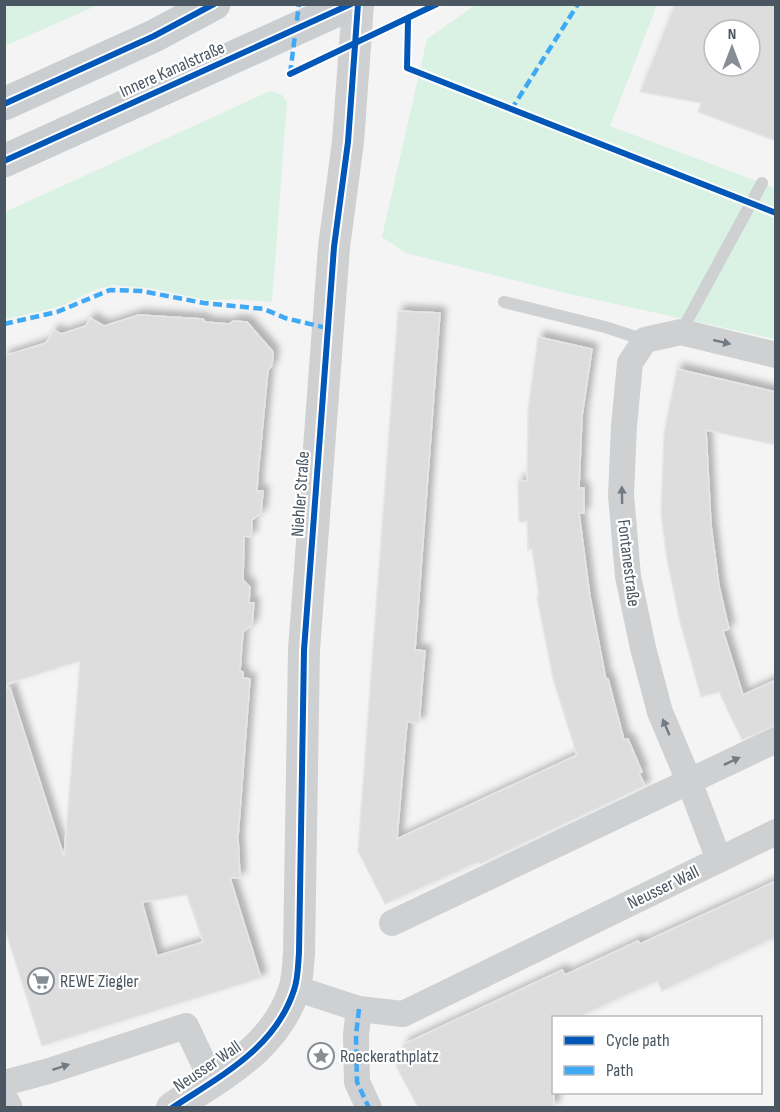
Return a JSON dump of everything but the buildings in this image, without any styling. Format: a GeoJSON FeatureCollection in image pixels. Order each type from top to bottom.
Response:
{"type":"FeatureCollection","features":[{"type":"Feature","properties":{"kind":"main road","name":"Innere Kanalstraße"},"geometry":{"type":"LineString","coordinates":[[4,104],[154,36],[214,4]]}},
{"type":"Feature","properties":{"kind":"main road","name":"Innere Kanalstraße"},"geometry":{"type":"LineString","coordinates":[[4,161],[351,4]]}},
{"type":"Feature","properties":{"kind":"street","name":"Niehler Straße"},"geometry":{"type":"LineString","coordinates":[[295,988],[299,953],[304,650],[333,259],[348,142],[358,4]]}},
{"type":"Feature","properties":{"kind":"street"},"geometry":{"type":"LineString","coordinates":[[645,340],[681,332],[776,355]]}},
{"type":"Feature","properties":{"kind":"street","name":"Fontanestraße"},"geometry":{"type":"LineString","coordinates":[[645,340],[630,363],[624,426],[621,495],[628,576],[643,648],[660,712],[689,781]]}},
{"type":"Feature","properties":{"kind":"street"},"geometry":{"type":"LineString","coordinates":[[392,923],[776,740]]}},
{"type":"Feature","properties":{"kind":"street","name":"Neusser Wall"},"geometry":{"type":"LineString","coordinates":[[689,781],[719,860]]}},
{"type":"Feature","properties":{"kind":"street","name":"Neusser Wall"},"geometry":{"type":"LineString","coordinates":[[172,1107],[252,1054],[275,1029],[295,988],[359,1009],[403,1014],[776,832]]}},
{"type":"Feature","properties":{"kind":"street"},"geometry":{"type":"LineString","coordinates":[[359,1009],[356,1035],[357,1082],[369,1107]]}},
{"type":"Feature","properties":{"kind":"street","name":"Neusser Wall"},"geometry":{"type":"LineString","coordinates":[[4,1083],[49,1071],[186,1026],[212,1081]]}},
{"type":"Feature","properties":{"kind":"lane"},"geometry":{"type":"LineString","coordinates":[[681,332],[762,183]]}},
{"type":"Feature","properties":{"kind":"lane"},"geometry":{"type":"LineString","coordinates":[[504,302],[605,327],[645,340]]}},
{"type":"Feature","properties":{"kind":"green space"},"geometry":{"type":"Polygon","coordinates":[[[5,4],[98,4],[98,5],[5,46],[5,4]]]}},
{"type":"Feature","properties":{"kind":"green space"},"geometry":{"type":"Polygon","coordinates":[[[475,5],[657,5],[610,126],[775,188],[775,339],[570,294],[406,253],[382,237],[427,39],[475,5]]]}},
{"type":"Feature","properties":{"kind":"green space"},"geometry":{"type":"Polygon","coordinates":[[[270,91],[282,95],[287,101],[272,302],[237,299],[207,300],[149,288],[114,285],[94,290],[66,304],[47,310],[5,319],[5,212],[270,91]]]}},
{"type":"Feature","properties":{"kind":"marked path"},"geometry":{"type":"LineString","coordinates":[[290,74],[299,4]]}},
{"type":"Feature","properties":{"kind":"marked path"},"geometry":{"type":"LineString","coordinates":[[511,110],[578,4]]}},
{"type":"Feature","properties":{"kind":"marked path"},"geometry":{"type":"LineString","coordinates":[[4,324],[57,312],[110,290],[141,291],[204,303],[264,309],[285,318],[327,328]]}},
{"type":"Feature","properties":{"kind":"marked path"},"geometry":{"type":"LineString","coordinates":[[359,1009],[356,1035],[357,1082],[369,1108]]}},
{"type":"Feature","properties":{"kind":"cycle path"},"geometry":{"type":"LineString","coordinates":[[4,104],[154,36],[214,4]]}},
{"type":"Feature","properties":{"kind":"cycle path"},"geometry":{"type":"LineString","coordinates":[[4,161],[351,4]]}},
{"type":"Feature","properties":{"kind":"cycle path"},"geometry":{"type":"LineString","coordinates":[[172,1108],[227,1072],[260,1045],[274,1029],[285,1011],[296,981],[299,953],[304,650],[334,247],[348,142],[358,4]]}},
{"type":"Feature","properties":{"kind":"cycle path"},"geometry":{"type":"LineString","coordinates":[[290,74],[437,4]]}},
{"type":"Feature","properties":{"kind":"cycle path"},"geometry":{"type":"LineString","coordinates":[[408,20],[407,68],[776,213]]}},
{"type":"Feature","properties":{"kind":"place","name":"REWE Ziegler"},"geometry":{"type":"Point","coordinates":[41,981]}},
{"type":"Feature","properties":{"kind":"place","name":"Roeckerathplatz"},"geometry":{"type":"Point","coordinates":[321,1056]}}]}
